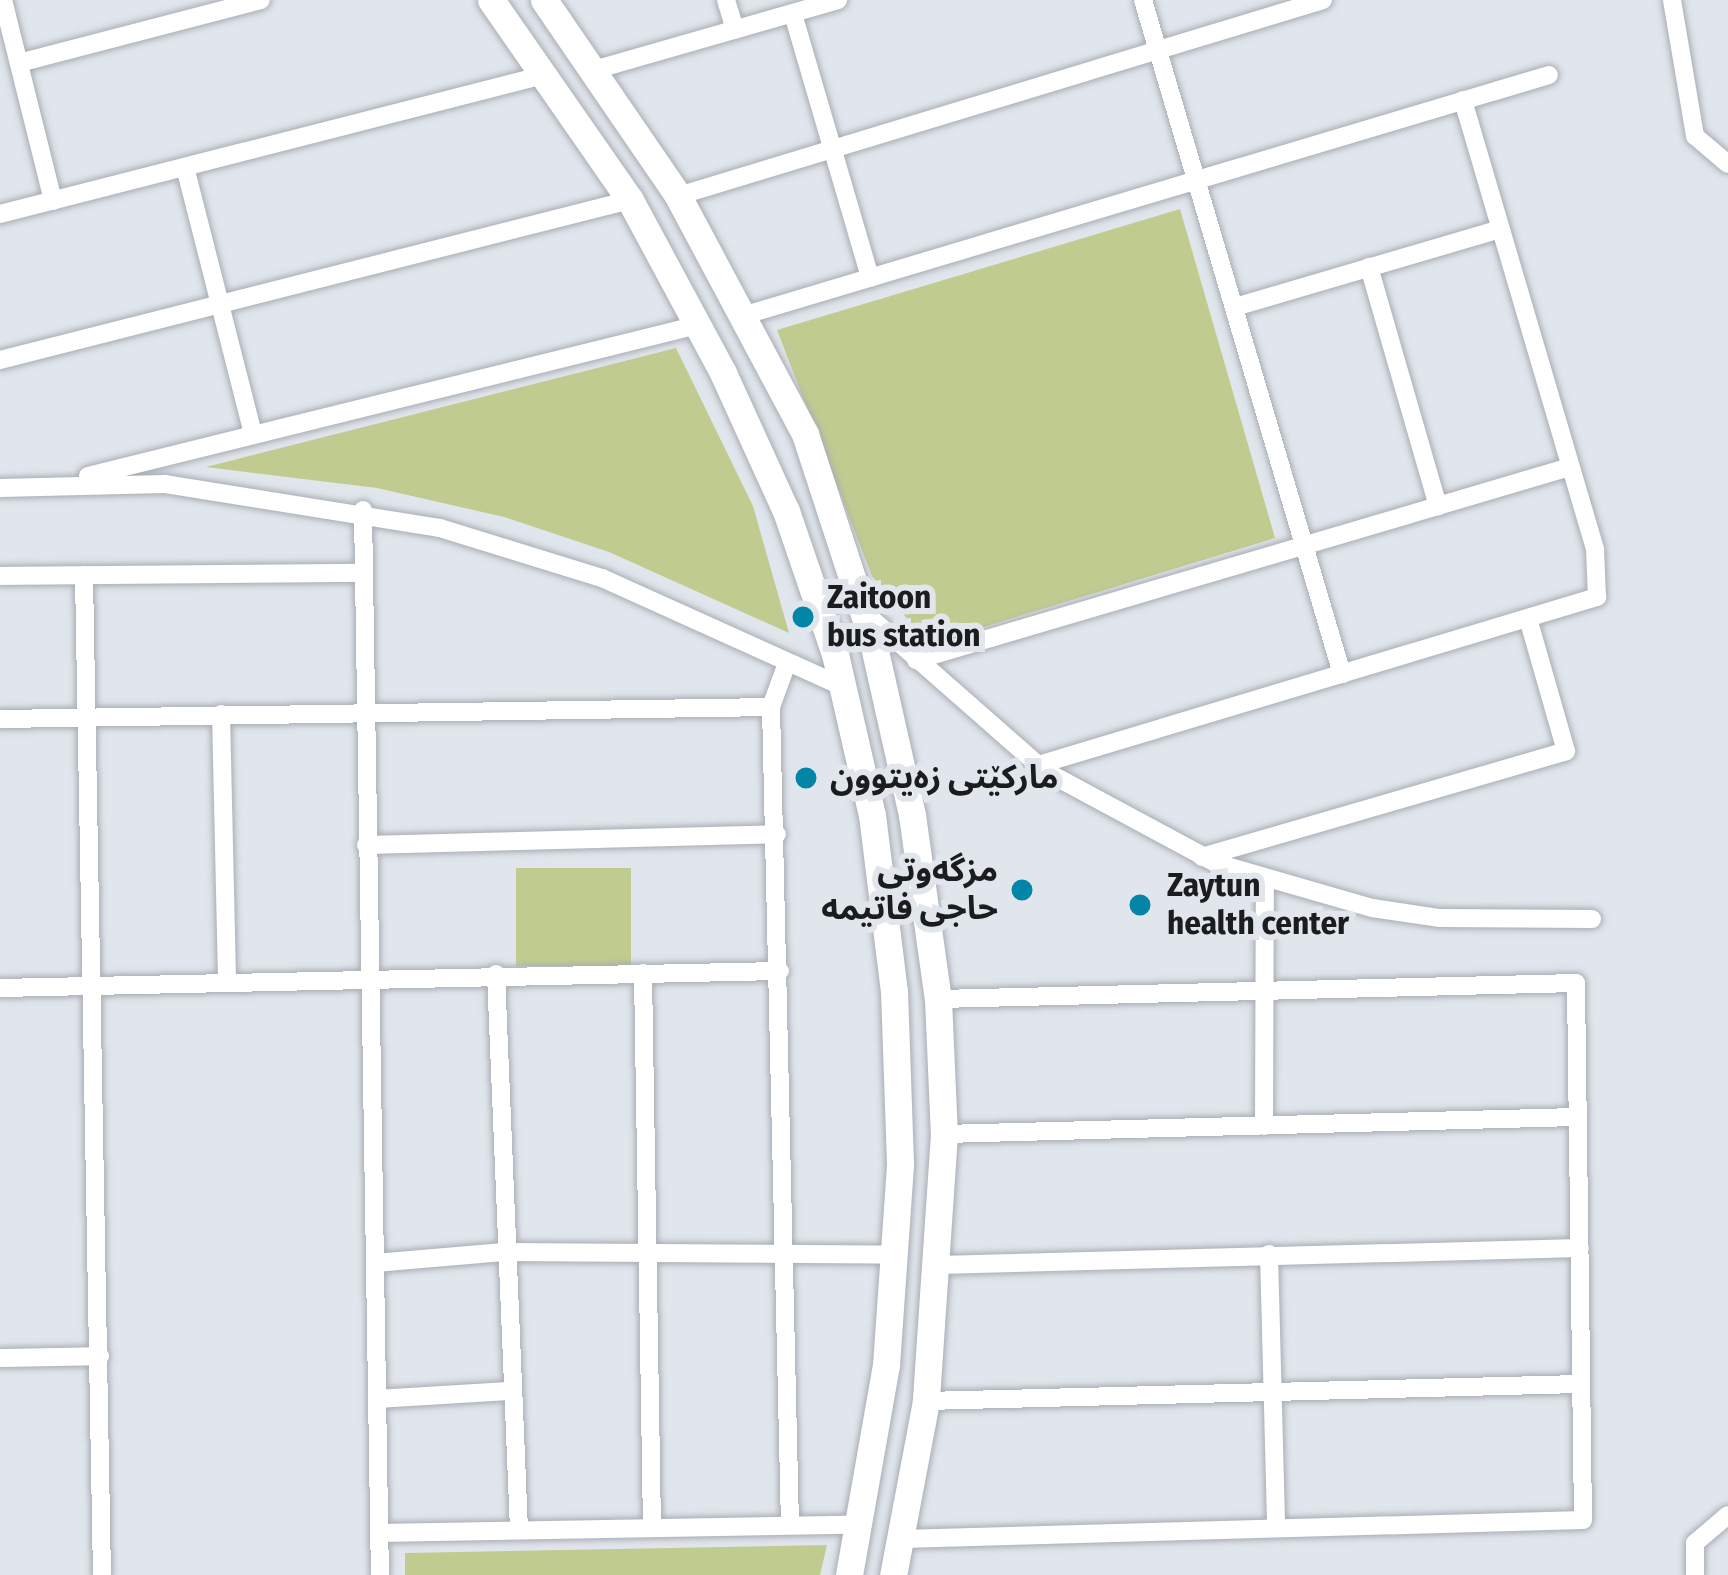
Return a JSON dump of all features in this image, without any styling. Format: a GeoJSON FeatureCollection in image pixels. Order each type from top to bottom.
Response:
{"type":"FeatureCollection","features":[{"type":"Feature","properties":{"kind":"street"},"geometry":{"type":"LineString","coordinates":[[3,0],[53,201]]}},
{"type":"Feature","properties":{"kind":"street"},"geometry":{"type":"LineString","coordinates":[[19,63],[261,0]]}},
{"type":"Feature","properties":{"kind":"street"},"geometry":{"type":"LineString","coordinates":[[491,0],[630,200],[698,325],[759,452],[841,686],[889,932],[898,1069],[896,1256],[872,1466],[849,1575]]}},
{"type":"Feature","properties":{"kind":"street"},"geometry":{"type":"LineString","coordinates":[[544,0],[678,196],[805,434],[864,612],[913,815],[938,999],[944,1134],[939,1265],[926,1402],[893,1575]]}},
{"type":"Feature","properties":{"kind":"street"},"geometry":{"type":"LineString","coordinates":[[726,0],[735,30]]}},
{"type":"Feature","properties":{"kind":"street"},"geometry":{"type":"LineString","coordinates":[[594,70],[838,0]]}},
{"type":"Feature","properties":{"kind":"street"},"geometry":{"type":"LineString","coordinates":[[1144,0],[1342,674]]}},
{"type":"Feature","properties":{"kind":"street"},"geometry":{"type":"LineString","coordinates":[[678,196],[1323,0]]}},
{"type":"Feature","properties":{"kind":"street"},"geometry":{"type":"LineString","coordinates":[[1672,0],[1695,136],[1728,164]]}},
{"type":"Feature","properties":{"kind":"street"},"geometry":{"type":"LineString","coordinates":[[794,14],[870,278]]}},
{"type":"Feature","properties":{"kind":"street"},"geometry":{"type":"LineString","coordinates":[[0,214],[544,75]]}},
{"type":"Feature","properties":{"kind":"street"},"geometry":{"type":"LineString","coordinates":[[742,316],[1549,75]]}},
{"type":"Feature","properties":{"kind":"street"},"geometry":{"type":"LineString","coordinates":[[1038,765],[1529,622],[1592,602],[1600,590],[1570,467],[1463,100]]}},
{"type":"Feature","properties":{"kind":"street"},"geometry":{"type":"LineString","coordinates":[[184,167],[254,434]]}},
{"type":"Feature","properties":{"kind":"street"},"geometry":{"type":"LineString","coordinates":[[0,360],[630,200]]}},
{"type":"Feature","properties":{"kind":"street"},"geometry":{"type":"LineString","coordinates":[[1235,307],[1500,229]]}},
{"type":"Feature","properties":{"kind":"street"},"geometry":{"type":"LineString","coordinates":[[1369,268],[1438,506]]}},
{"type":"Feature","properties":{"kind":"street"},"geometry":{"type":"LineString","coordinates":[[54,484],[698,325]]}},
{"type":"Feature","properties":{"kind":"street"},"geometry":{"type":"LineString","coordinates":[[759,452],[805,434]]}},
{"type":"Feature","properties":{"kind":"street"},"geometry":{"type":"LineString","coordinates":[[916,660],[1570,467]]}},
{"type":"Feature","properties":{"kind":"street"},"geometry":{"type":"LineString","coordinates":[[0,488],[165,484],[363,510],[602,578],[841,686]]}},
{"type":"Feature","properties":{"kind":"street"},"geometry":{"type":"LineString","coordinates":[[363,510],[362,711],[380,1575]]}},
{"type":"Feature","properties":{"kind":"street"},"geometry":{"type":"LineString","coordinates":[[0,577],[360,573]]}},
{"type":"Feature","properties":{"kind":"street"},"geometry":{"type":"LineString","coordinates":[[84,575],[102,1575]]}},
{"type":"Feature","properties":{"kind":"street"},"geometry":{"type":"LineString","coordinates":[[864,612],[1038,765],[1202,857],[1265,881],[1440,918],[1592,919]]}},
{"type":"Feature","properties":{"kind":"street"},"geometry":{"type":"LineString","coordinates":[[1202,857],[1565,751],[1529,622]]}},
{"type":"Feature","properties":{"kind":"street"},"geometry":{"type":"LineString","coordinates":[[787,663],[771,707],[790,1525]]}},
{"type":"Feature","properties":{"kind":"street"},"geometry":{"type":"LineString","coordinates":[[0,719],[771,707]]}},
{"type":"Feature","properties":{"kind":"street"},"geometry":{"type":"LineString","coordinates":[[221,714],[227,980]]}},
{"type":"Feature","properties":{"kind":"street"},"geometry":{"type":"LineString","coordinates":[[366,845],[777,834]]}},
{"type":"Feature","properties":{"kind":"street"},"geometry":{"type":"LineString","coordinates":[[1264,1126],[1265,881]]}},
{"type":"Feature","properties":{"kind":"street"},"geometry":{"type":"LineString","coordinates":[[0,988],[780,971]]}},
{"type":"Feature","properties":{"kind":"street"},"geometry":{"type":"LineString","coordinates":[[643,973],[652,1528]]}},
{"type":"Feature","properties":{"kind":"street"},"geometry":{"type":"LineString","coordinates":[[496,974],[508,1391],[519,1530]]}},
{"type":"Feature","properties":{"kind":"street"},"geometry":{"type":"LineString","coordinates":[[902,1539],[1276,1523],[1582,1520],[1576,983],[938,999]]}},
{"type":"Feature","properties":{"kind":"street"},"geometry":{"type":"LineString","coordinates":[[944,1134],[1578,1117]]}},
{"type":"Feature","properties":{"kind":"street"},"geometry":{"type":"LineString","coordinates":[[939,1265],[1580,1248]]}},
{"type":"Feature","properties":{"kind":"street"},"geometry":{"type":"LineString","coordinates":[[375,1263],[504,1252],[784,1251],[896,1256]]}},
{"type":"Feature","properties":{"kind":"street"},"geometry":{"type":"LineString","coordinates":[[1269,1254],[1276,1523]]}},
{"type":"Feature","properties":{"kind":"street"},"geometry":{"type":"LineString","coordinates":[[0,1358],[100,1356]]}},
{"type":"Feature","properties":{"kind":"street"},"geometry":{"type":"LineString","coordinates":[[926,1402],[1581,1384]]}},
{"type":"Feature","properties":{"kind":"street"},"geometry":{"type":"LineString","coordinates":[[377,1399],[508,1391]]}},
{"type":"Feature","properties":{"kind":"street"},"geometry":{"type":"LineString","coordinates":[[872,1466],[915,1471]]}},
{"type":"Feature","properties":{"kind":"street"},"geometry":{"type":"LineString","coordinates":[[1695,1575],[1695,1543],[1728,1515]]}},
{"type":"Feature","properties":{"kind":"street"},"geometry":{"type":"LineString","coordinates":[[379,1533],[862,1525]]}},
{"type":"Feature","properties":{"kind":"green space"},"geometry":{"type":"Polygon","coordinates":[[[1180,209],[1275,538],[928,644],[872,576],[777,330],[1180,209]]]}},
{"type":"Feature","properties":{"kind":"green space"},"geometry":{"type":"Polygon","coordinates":[[[676,348],[753,506],[789,633],[609,552],[504,517],[377,488],[206,467],[676,348]]]}},
{"type":"Feature","properties":{"kind":"green space"},"geometry":{"type":"Polygon","coordinates":[[[516,868],[631,868],[631,966],[516,966],[516,868]]]}},
{"type":"Feature","properties":{"kind":"green space"},"geometry":{"type":"Polygon","coordinates":[[[827,1545],[820,1575],[405,1575],[405,1553],[827,1545]]]}},
{"type":"Feature","properties":{"kind":"place","name":"Zaitoon bus station"},"geometry":{"type":"Point","coordinates":[803,617]}},
{"type":"Feature","properties":{"kind":"place","name":"مارکێتی زەیتوون"},"geometry":{"type":"Point","coordinates":[806,778]}},
{"type":"Feature","properties":{"kind":"place","name":"مزگەوتی حاجی فاتیمە"},"geometry":{"type":"Point","coordinates":[1022,890]}},
{"type":"Feature","properties":{"kind":"place","name":"Zaytun health center"},"geometry":{"type":"Point","coordinates":[1140,905]}}]}
